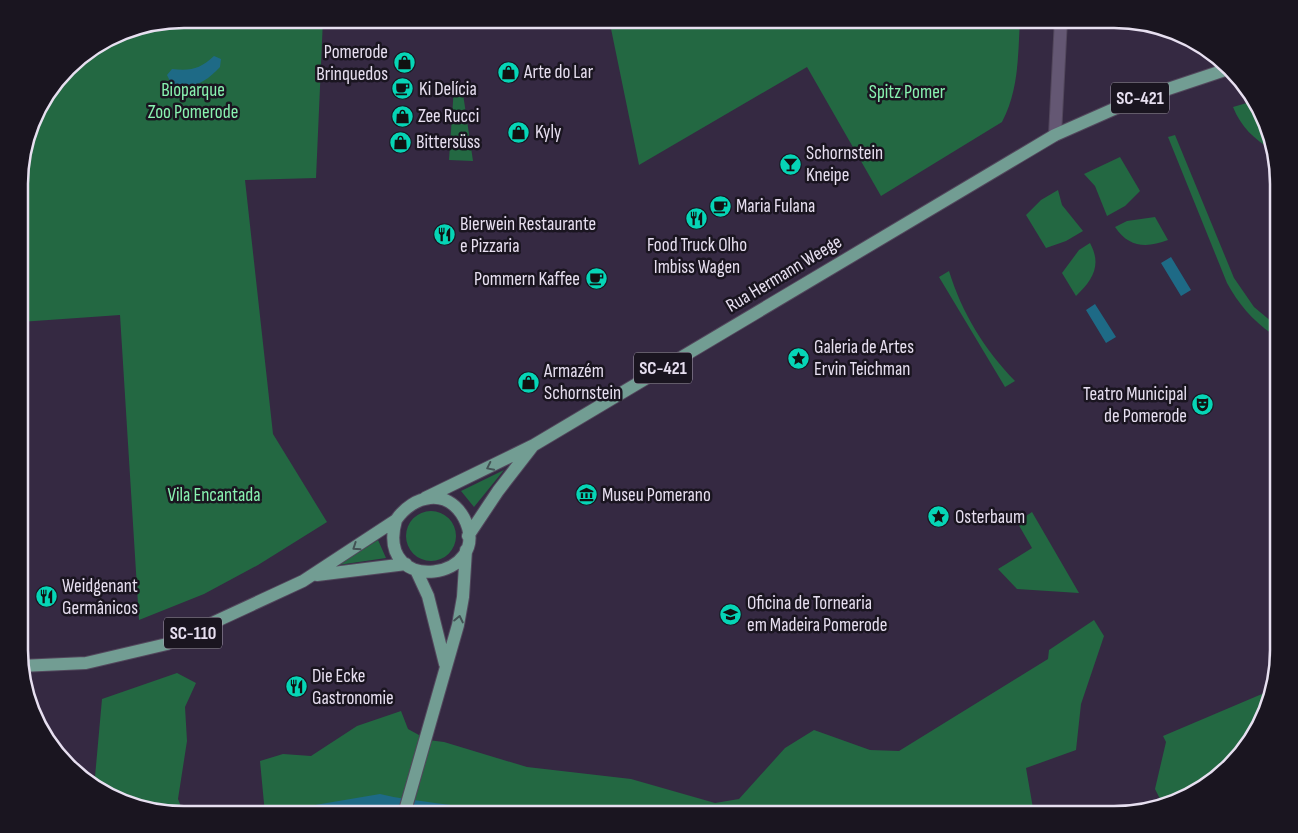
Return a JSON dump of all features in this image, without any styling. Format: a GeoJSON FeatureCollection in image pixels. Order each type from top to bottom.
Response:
{"type":"FeatureCollection","features":[{"type":"Feature","properties":{"kind":"main road","name":"SC-421"},"geometry":{"type":"LineString","coordinates":[[1055,135],[1132,101],[1222,71]]}},
{"type":"Feature","properties":{"kind":"main road","name":"Rua Hermann Weege"},"geometry":{"type":"LineString","coordinates":[[425,498],[534,445],[1055,135]]}},
{"type":"Feature","properties":{"kind":"main road","name":"Rua Hermann Weege"},"geometry":{"type":"LineString","coordinates":[[467,543],[498,491],[534,445]]}},
{"type":"Feature","properties":{"kind":"main road"},"geometry":{"type":"LineString","coordinates":[[406,806],[458,625],[463,597],[467,543],[467,525],[455,507],[446,501],[425,498],[413,502],[403,509],[396,520],[393,531],[394,543],[398,554],[411,567],[428,596],[446,666]]}},
{"type":"Feature","properties":{"kind":"main road","name":"SC-110"},"geometry":{"type":"LineString","coordinates":[[29,666],[86,664],[167,644],[314,575],[396,520]]}},
{"type":"Feature","properties":{"kind":"main road"},"geometry":{"type":"LineString","coordinates":[[411,567],[439,572],[459,560],[467,543]]}},
{"type":"Feature","properties":{"kind":"main road","name":"SC-110"},"geometry":{"type":"LineString","coordinates":[[314,575],[411,567]]}},
{"type":"Feature","properties":{"kind":"street"},"geometry":{"type":"LineString","coordinates":[[1055,135],[1061,28]]}},
{"type":"Feature","properties":{"kind":"green space","name":"Vila Encantada"},"geometry":{"type":"Polygon","coordinates":[[[183,28],[323,28],[316,178],[245,180],[273,434],[327,522],[258,565],[204,594],[139,620],[120,315],[28,321],[29,163],[39,124],[60,88],[81,66],[105,48],[124,39],[153,30],[183,28]]]}},
{"type":"Feature","properties":{"kind":"green space","name":"Spitz Pomer"},"geometry":{"type":"Polygon","coordinates":[[[611,28],[1020,28],[1015,85],[1008,110],[1002,122],[881,196],[807,67],[639,165],[611,28]]]}},
{"type":"Feature","properties":{"kind":"green space"},"geometry":{"type":"Polygon","coordinates":[[[454,87],[462,87],[473,161],[449,160],[454,87]]]}},
{"type":"Feature","properties":{"kind":"green space"},"geometry":{"type":"Polygon","coordinates":[[[1248,103],[1259,124],[1266,146],[1249,132],[1240,121],[1233,107],[1248,103]]]}},
{"type":"Feature","properties":{"kind":"green space"},"geometry":{"type":"Polygon","coordinates":[[[1175,135],[1234,278],[1254,307],[1270,320],[1270,332],[1249,314],[1227,283],[1168,137],[1175,135]]]}},
{"type":"Feature","properties":{"kind":"green space"},"geometry":{"type":"Polygon","coordinates":[[[1120,157],[1140,191],[1125,206],[1107,216],[1095,186],[1084,174],[1120,157]]]}},
{"type":"Feature","properties":{"kind":"green space"},"geometry":{"type":"Polygon","coordinates":[[[1058,190],[1062,205],[1083,231],[1066,241],[1046,248],[1026,215],[1041,200],[1058,190]]]}},
{"type":"Feature","properties":{"kind":"green space"},"geometry":{"type":"Polygon","coordinates":[[[1155,217],[1168,240],[1160,243],[1146,245],[1132,242],[1120,234],[1115,227],[1127,221],[1155,217]]]}},
{"type":"Feature","properties":{"kind":"green space"},"geometry":{"type":"Polygon","coordinates":[[[1090,243],[1095,258],[1094,272],[1087,284],[1076,296],[1062,273],[1079,250],[1090,243]]]}},
{"type":"Feature","properties":{"kind":"green space"},"geometry":{"type":"Polygon","coordinates":[[[949,271],[960,301],[975,330],[993,356],[1015,381],[1005,387],[939,277],[949,271]]]}},
{"type":"Feature","properties":{"kind":"green space"},"geometry":{"type":"Polygon","coordinates":[[[504,470],[474,507],[461,491],[504,470]]]}},
{"type":"Feature","properties":{"kind":"green space"},"geometry":{"type":"Polygon","coordinates":[[[426,511],[436,511],[449,518],[456,531],[456,541],[449,554],[436,561],[426,561],[417,557],[410,550],[406,541],[406,531],[410,522],[417,515],[426,511]]]}},
{"type":"Feature","properties":{"kind":"green space"},"geometry":{"type":"Polygon","coordinates":[[[1032,512],[1079,593],[1017,589],[998,569],[1032,548],[1017,522],[1032,512]]]}},
{"type":"Feature","properties":{"kind":"green space"},"geometry":{"type":"Polygon","coordinates":[[[378,540],[386,558],[338,565],[378,540]]]}},
{"type":"Feature","properties":{"kind":"green space"},"geometry":{"type":"Polygon","coordinates":[[[1094,620],[1104,636],[1081,704],[1076,750],[1026,768],[1032,805],[455,806],[409,801],[313,806],[264,806],[260,761],[283,754],[311,756],[357,726],[401,711],[408,729],[428,740],[444,742],[527,767],[631,779],[715,803],[739,799],[785,748],[814,730],[870,750],[899,751],[1048,659],[1049,650],[1094,620]]]}},
{"type":"Feature","properties":{"kind":"green space"},"geometry":{"type":"Polygon","coordinates":[[[177,673],[196,683],[185,707],[187,741],[178,799],[181,806],[143,800],[124,794],[95,777],[102,699],[177,673]]]}},
{"type":"Feature","properties":{"kind":"green space"},"geometry":{"type":"Polygon","coordinates":[[[1264,693],[1254,719],[1232,752],[1210,773],[1193,785],[1160,798],[1155,789],[1166,742],[1163,736],[1264,693]]]}},
{"type":"Feature","properties":{"kind":"water"},"geometry":{"type":"Polygon","coordinates":[[[214,56],[221,59],[220,67],[210,77],[193,86],[179,87],[172,85],[167,75],[172,69],[185,70],[195,68],[214,56]]]}},
{"type":"Feature","properties":{"kind":"water"},"geometry":{"type":"Polygon","coordinates":[[[1171,257],[1191,290],[1181,296],[1161,263],[1171,257]]]}},
{"type":"Feature","properties":{"kind":"water"},"geometry":{"type":"Polygon","coordinates":[[[1095,304],[1116,337],[1106,343],[1086,310],[1095,304]]]}},
{"type":"Feature","properties":{"kind":"water"},"geometry":{"type":"Polygon","coordinates":[[[380,794],[454,806],[313,806],[380,794]]]}},
{"type":"Feature","properties":{"kind":"place","name":"Pomerode Brinquedos"},"geometry":{"type":"Point","coordinates":[404,63]}},
{"type":"Feature","properties":{"kind":"place","name":"Arte do Lar"},"geometry":{"type":"Point","coordinates":[508,72]}},
{"type":"Feature","properties":{"kind":"place","name":"Ki Delícia"},"geometry":{"type":"Point","coordinates":[403,89]}},
{"type":"Feature","properties":{"kind":"place","name":"Zee Rucci"},"geometry":{"type":"Point","coordinates":[402,116]}},
{"type":"Feature","properties":{"kind":"place","name":"Kyly"},"geometry":{"type":"Point","coordinates":[519,132]}},
{"type":"Feature","properties":{"kind":"place","name":"Bittersüss"},"geometry":{"type":"Point","coordinates":[400,142]}},
{"type":"Feature","properties":{"kind":"place","name":"Schornstein Kneipe"},"geometry":{"type":"Point","coordinates":[790,164]}},
{"type":"Feature","properties":{"kind":"place","name":"Maria Fulana"},"geometry":{"type":"Point","coordinates":[720,206]}},
{"type":"Feature","properties":{"kind":"place","name":"Food Truck Olho Imbiss Wagen"},"geometry":{"type":"Point","coordinates":[697,219]}},
{"type":"Feature","properties":{"kind":"place","name":"Bierwein Restaurante e Pizzaria"},"geometry":{"type":"Point","coordinates":[444,235]}},
{"type":"Feature","properties":{"kind":"place","name":"Pommern Kaffee"},"geometry":{"type":"Point","coordinates":[596,279]}},
{"type":"Feature","properties":{"kind":"place","name":"Galeria de Artes Ervin Teichman"},"geometry":{"type":"Point","coordinates":[798,358]}},
{"type":"Feature","properties":{"kind":"place","name":"Armazém Schornstein"},"geometry":{"type":"Point","coordinates":[528,382]}},
{"type":"Feature","properties":{"kind":"place","name":"Teatro Municipal de Pomerode"},"geometry":{"type":"Point","coordinates":[1203,405]}},
{"type":"Feature","properties":{"kind":"place","name":"Museu Pomerano"},"geometry":{"type":"Point","coordinates":[586,495]}},
{"type":"Feature","properties":{"kind":"place","name":"Osterbaum"},"geometry":{"type":"Point","coordinates":[939,517]}},
{"type":"Feature","properties":{"kind":"place","name":"Weidgenant Germânicos"},"geometry":{"type":"Point","coordinates":[46,597]}},
{"type":"Feature","properties":{"kind":"place","name":"Oficina de Tornearia em Madeira Pomerode"},"geometry":{"type":"Point","coordinates":[731,614]}},
{"type":"Feature","properties":{"kind":"place","name":"Die Ecke Gastronomie"},"geometry":{"type":"Point","coordinates":[296,687]}},
{"type":"Feature","properties":{"kind":"park label","name":"Bioparque Zoo Pomerode"},"geometry":{"type":"Point","coordinates":[193,101]}}]}
